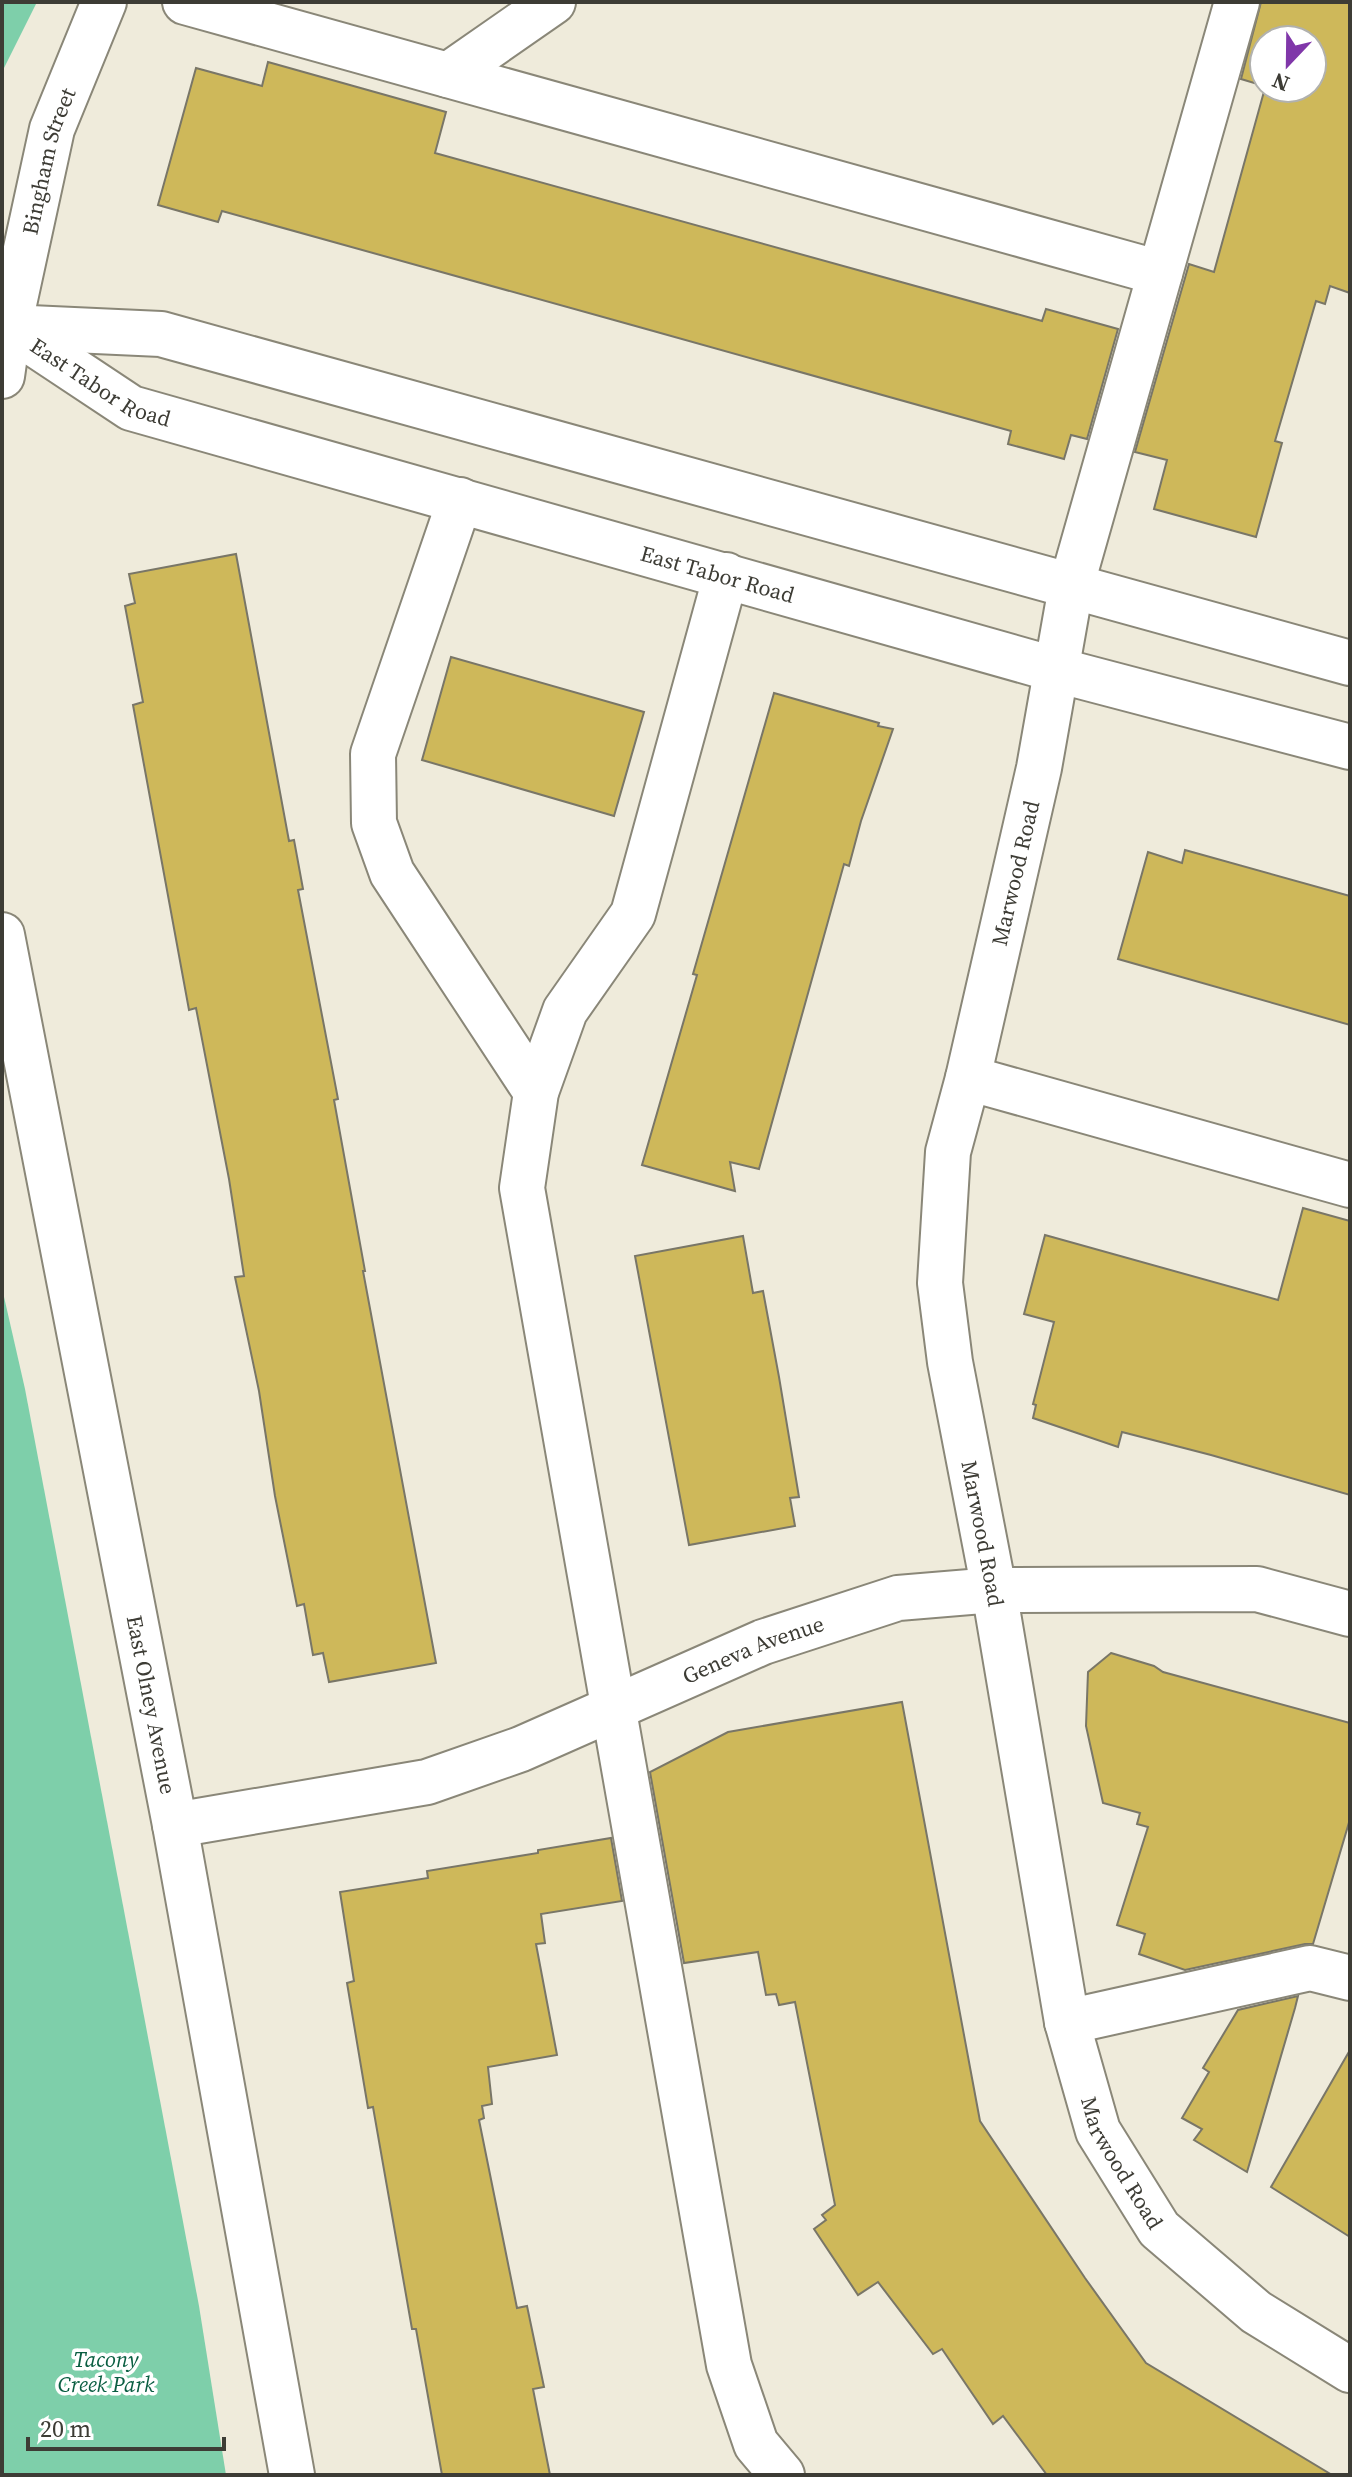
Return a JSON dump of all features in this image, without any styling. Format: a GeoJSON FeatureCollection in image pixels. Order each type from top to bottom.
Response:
{"type":"FeatureCollection","features":[{"type":"Feature","properties":{"kind":"street","name":"Bingham Street"},"geometry":{"type":"LineString","coordinates":[[6,327],[52,129],[104,2]]}},
{"type":"Feature","properties":{"kind":"street"},"geometry":{"type":"LineString","coordinates":[[185,2],[1160,273]]}},
{"type":"Feature","properties":{"kind":"street"},"geometry":{"type":"LineString","coordinates":[[448,75],[553,2]]}},
{"type":"Feature","properties":{"kind":"street","name":"Marwood Road"},"geometry":{"type":"LineString","coordinates":[[1237,2],[1071,587],[1039,768],[948,1152],[940,1283],[950,1362],[994,1590],[1067,2022],[1098,2131],[1159,2229],[1256,2312],[1350,2370]]}},
{"type":"Feature","properties":{"kind":"street"},"geometry":{"type":"LineString","coordinates":[[2,376],[6,327]]}},
{"type":"Feature","properties":{"kind":"street","name":"East Tabor Road"},"geometry":{"type":"LineString","coordinates":[[6,327],[131,408],[1057,670],[1350,747]]}},
{"type":"Feature","properties":{"kind":"street","name":"East Tabor Road"},"geometry":{"type":"LineString","coordinates":[[6,327],[161,334],[1350,663]]}},
{"type":"Feature","properties":{"kind":"street"},"geometry":{"type":"LineString","coordinates":[[460,500],[373,754],[374,823],[392,873],[536,1092]]}},
{"type":"Feature","properties":{"kind":"street"},"geometry":{"type":"LineString","coordinates":[[726,575],[633,914],[565,1011],[536,1092],[522,1188],[729,2365],[756,2444],[782,2475]]}},
{"type":"Feature","properties":{"kind":"street","name":"East Olney Avenue"},"geometry":{"type":"LineString","coordinates":[[2,935],[175,1825],[292,2475]]}},
{"type":"Feature","properties":{"kind":"street"},"geometry":{"type":"LineString","coordinates":[[968,1078],[1350,1185]]}},
{"type":"Feature","properties":{"kind":"street","name":"Geneva Avenue"},"geometry":{"type":"LineString","coordinates":[[175,1825],[427,1782],[521,1749],[763,1642],[898,1598],[994,1590],[1257,1589],[1350,1614]]}},
{"type":"Feature","properties":{"kind":"street"},"geometry":{"type":"LineString","coordinates":[[1067,2022],[1310,1968],[1350,1978]]}},
{"type":"Feature","properties":{"kind":"green space"},"geometry":{"type":"Polygon","coordinates":[[[2,2],[37,2],[2,72],[2,2]]]}},
{"type":"Feature","properties":{"kind":"green space","name":"Tacony Creek Park"},"geometry":{"type":"Polygon","coordinates":[[[2,1288],[25,1389],[199,2306],[226,2475],[2,2475],[2,1288]]]}},
{"type":"Feature","properties":{"kind":"building"},"geometry":{"type":"Polygon","coordinates":[[[1261,2],[1350,2],[1350,293],[1330,286],[1325,304],[1316,301],[1275,441],[1282,443],[1256,537],[1154,509],[1167,460],[1135,452],[1189,264],[1214,272],[1261,104],[1328,104],[1328,24],[1255,24],[1261,2]]]}},
{"type":"Feature","properties":{"kind":"building"},"geometry":{"type":"Polygon","coordinates":[[[1248,52],[1248,81],[1241,79],[1248,52]]]}},
{"type":"Feature","properties":{"kind":"building"},"geometry":{"type":"Polygon","coordinates":[[[268,62],[446,112],[435,153],[1042,321],[1046,309],[1118,329],[1087,439],[1071,435],[1064,459],[1008,444],[1011,431],[222,211],[218,222],[158,205],[196,68],[262,86],[268,62]]]}},
{"type":"Feature","properties":{"kind":"building"},"geometry":{"type":"Polygon","coordinates":[[[236,554],[289,841],[294,840],[303,889],[298,890],[338,1099],[334,1100],[363,1271],[436,1663],[329,1682],[323,1653],[313,1655],[304,1604],[297,1606],[275,1496],[259,1391],[235,1277],[244,1276],[229,1179],[196,1008],[189,1010],[133,705],[143,702],[125,606],[135,603],[129,574],[236,554]]]}},
{"type":"Feature","properties":{"kind":"building"},"geometry":{"type":"Polygon","coordinates":[[[451,657],[644,712],[614,816],[422,760],[451,657]]]}},
{"type":"Feature","properties":{"kind":"building"},"geometry":{"type":"Polygon","coordinates":[[[774,693],[893,729],[849,866],[844,864],[759,1169],[730,1162],[735,1191],[642,1165],[774,693]]]}},
{"type":"Feature","properties":{"kind":"building"},"geometry":{"type":"Polygon","coordinates":[[[1185,850],[1350,896],[1350,1025],[1118,959],[1148,852],[1182,863],[1185,850]]]}},
{"type":"Feature","properties":{"kind":"building"},"geometry":{"type":"Polygon","coordinates":[[[1303,1208],[1350,1221],[1350,1495],[1122,1432],[1118,1447],[1033,1418],[1036,1405],[1033,1404],[1054,1322],[1024,1314],[1045,1235],[1278,1300],[1303,1208]]]}},
{"type":"Feature","properties":{"kind":"building"},"geometry":{"type":"Polygon","coordinates":[[[743,1236],[753,1293],[763,1291],[779,1377],[799,1497],[790,1498],[795,1526],[689,1545],[635,1256],[743,1236]]]}},
{"type":"Feature","properties":{"kind":"building"},"geometry":{"type":"Polygon","coordinates":[[[1111,1653],[1154,1666],[1163,1672],[1350,1723],[1350,1819],[1313,1944],[1185,1970],[1139,1954],[1145,1934],[1117,1925],[1148,1827],[1137,1824],[1140,1813],[1103,1803],[1086,1726],[1088,1672],[1111,1653]]]}},
{"type":"Feature","properties":{"kind":"building"},"geometry":{"type":"Polygon","coordinates":[[[902,1702],[980,2121],[1146,2363],[1332,2475],[1047,2475],[1003,2416],[993,2424],[942,2349],[933,2354],[878,2282],[858,2295],[814,2229],[826,2220],[822,2215],[835,2205],[795,2002],[779,2005],[776,1994],[766,1995],[758,1952],[684,1963],[650,1772],[728,1732],[902,1702]]]}},
{"type":"Feature","properties":{"kind":"building"},"geometry":{"type":"Polygon","coordinates":[[[611,1838],[622,1901],[541,1914],[545,1943],[536,1944],[557,2055],[488,2067],[492,2104],[482,2106],[484,2118],[479,2120],[517,2308],[527,2306],[544,2387],[533,2389],[550,2475],[442,2475],[416,2329],[412,2329],[373,2107],[368,2108],[347,1983],[354,1981],[340,1892],[428,1878],[427,1871],[611,1838]]]}},
{"type":"Feature","properties":{"kind":"building"},"geometry":{"type":"Polygon","coordinates":[[[1298,1996],[1247,2172],[1194,2140],[1202,2129],[1182,2118],[1209,2072],[1203,2068],[1238,2010],[1298,1996]]]}},
{"type":"Feature","properties":{"kind":"building"},"geometry":{"type":"Polygon","coordinates":[[[1350,2050],[1350,2237],[1271,2187],[1350,2050]]]}}]}
